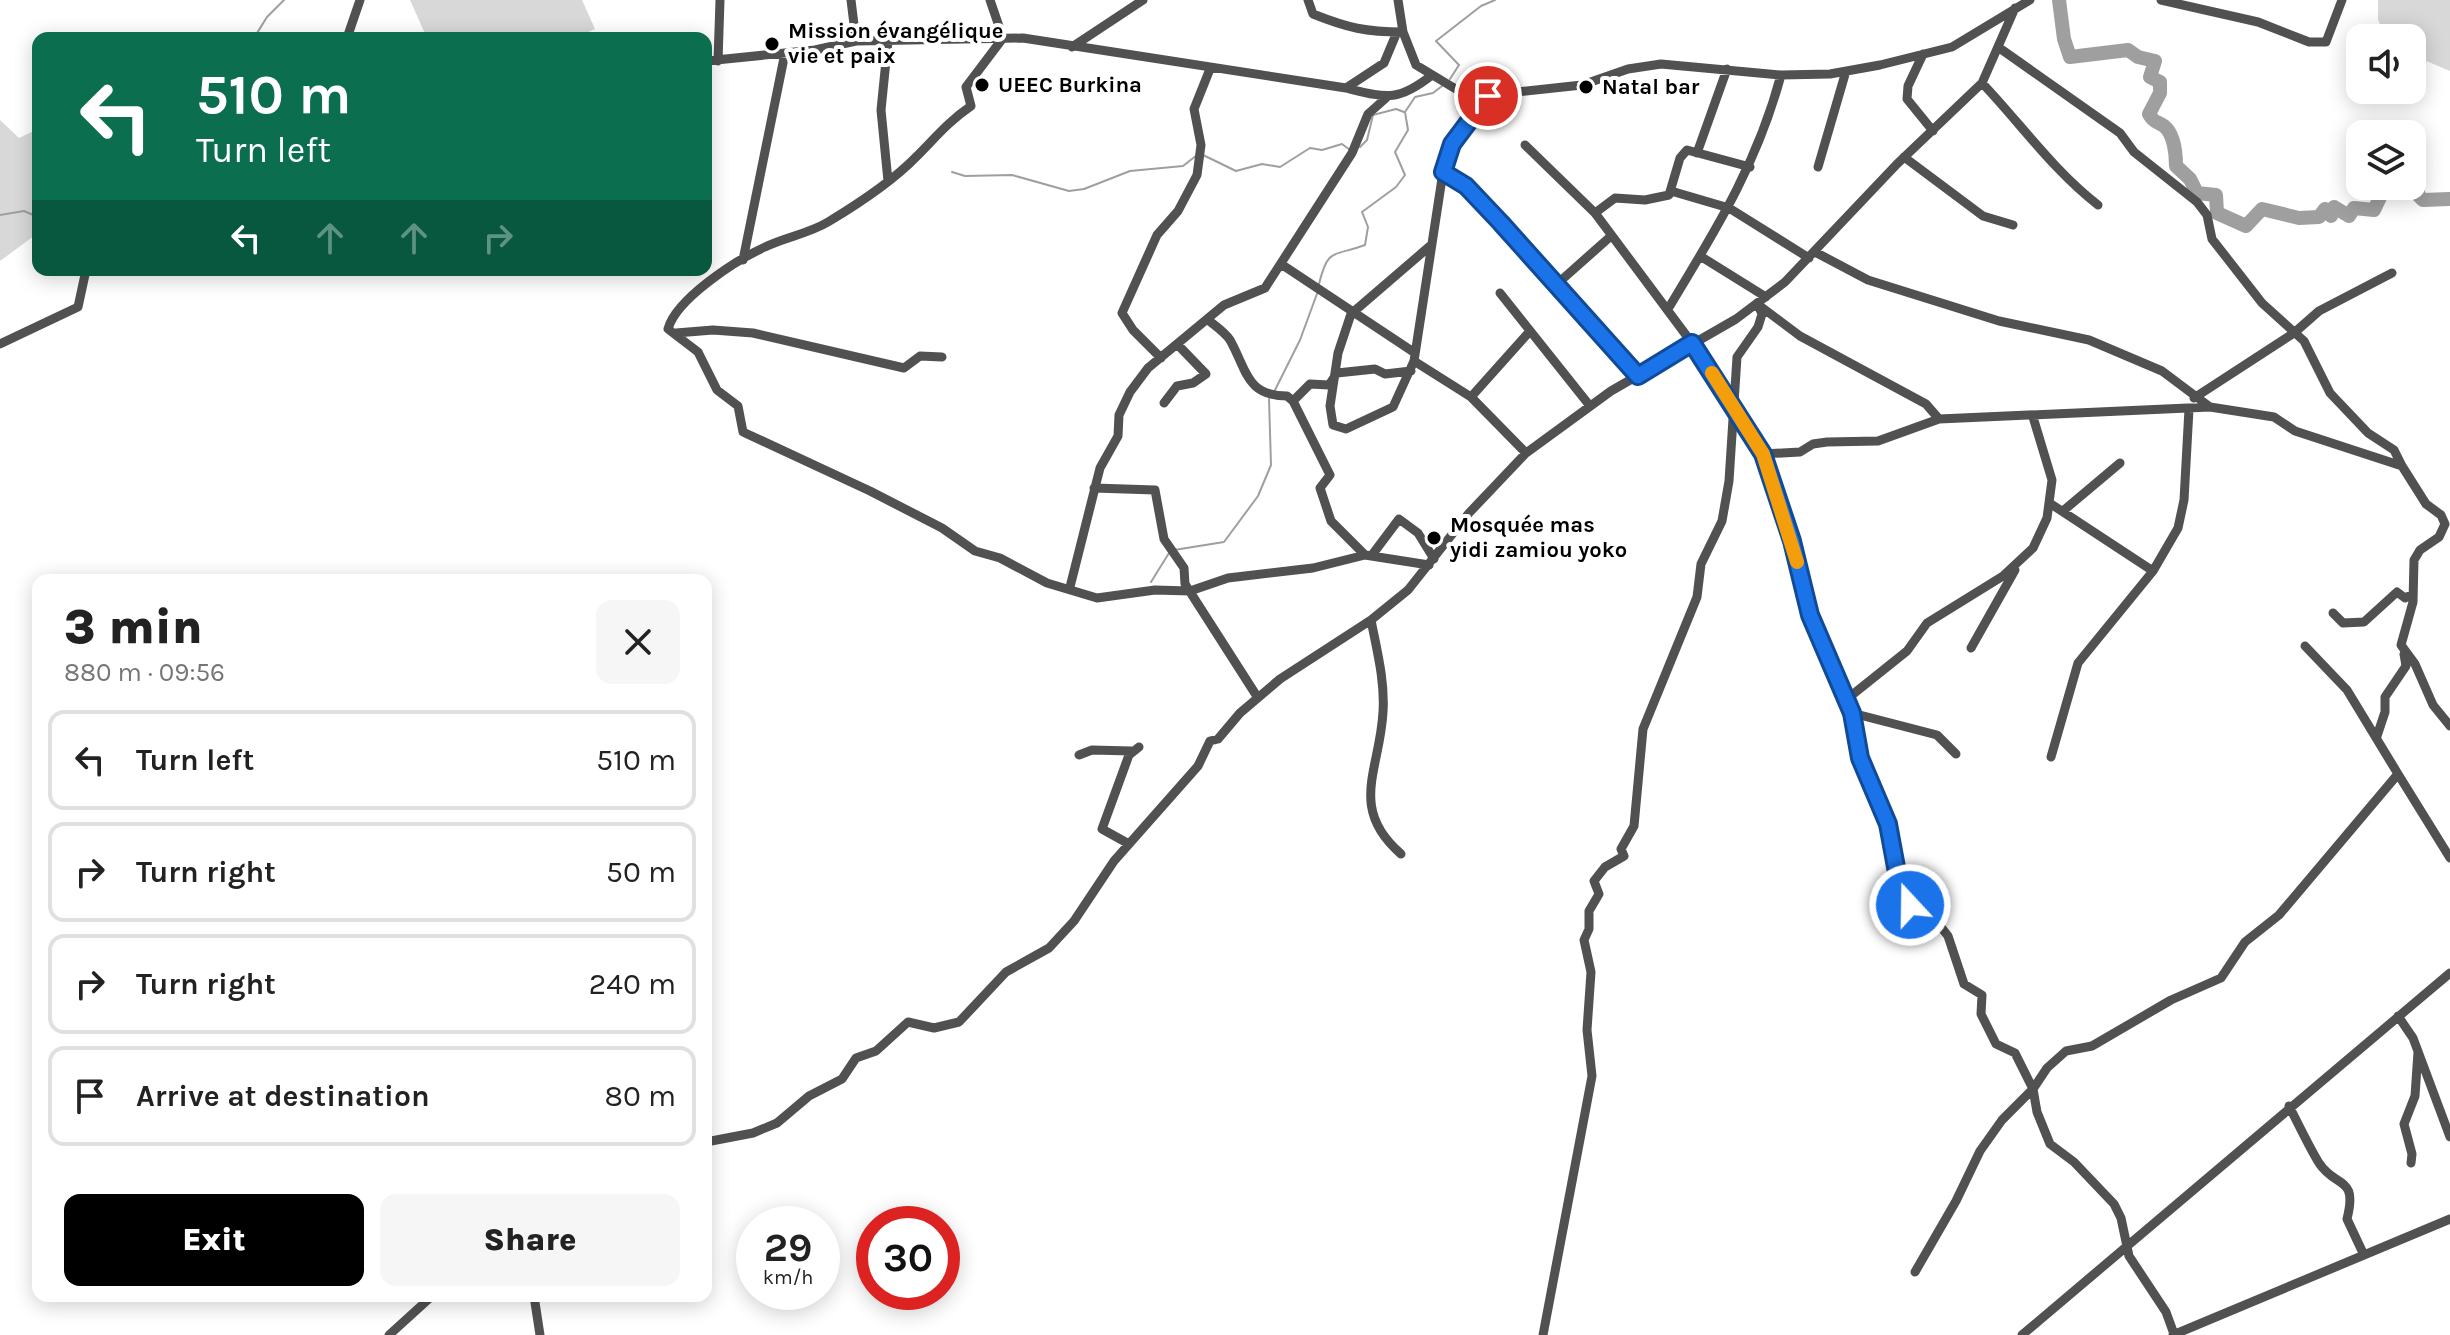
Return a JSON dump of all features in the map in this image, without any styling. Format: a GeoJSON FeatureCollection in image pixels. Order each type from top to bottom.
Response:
{"type":"FeatureCollection","features":[{"type":"Feature","properties":{"kind":"street"},"geometry":{"type":"LineString","coordinates":[[349,32],[360,0]]}},
{"type":"Feature","properties":{"kind":"street"},"geometry":{"type":"LineString","coordinates":[[718,61],[720,0]]}},
{"type":"Feature","properties":{"kind":"street"},"geometry":{"type":"LineString","coordinates":[[851,0],[856,41]]}},
{"type":"Feature","properties":{"kind":"street"},"geometry":{"type":"LineString","coordinates":[[990,0],[1003,38]]}},
{"type":"Feature","properties":{"kind":"street"},"geometry":{"type":"LineString","coordinates":[[1072,47],[1143,0]]}},
{"type":"Feature","properties":{"kind":"street"},"geometry":{"type":"LineString","coordinates":[[1308,0],[1313,14],[1343,26],[1361,32],[1400,32]]}},
{"type":"Feature","properties":{"kind":"street"},"geometry":{"type":"LineString","coordinates":[[1398,0],[1400,32],[1416,65],[1469,97],[1582,85],[1628,69],[1661,64],[1781,75],[1846,71],[1952,47],[2030,0]]}},
{"type":"Feature","properties":{"kind":"street"},"geometry":{"type":"LineString","coordinates":[[2161,0],[2187,2],[2320,43],[2331,36],[2342,0]]}},
{"type":"Feature","properties":{"kind":"street"},"geometry":{"type":"LineString","coordinates":[[712,1141],[753,1133],[777,1123],[809,1096],[842,1079],[856,1058],[876,1051],[908,1022],[934,1028],[959,1022],[1006,972],[1049,948],[1074,921],[1096,884],[1198,766],[1210,741],[1218,739],[1280,679],[1371,620],[1408,590],[1469,513],[1526,453],[1590,406],[1766,297],[1812,255],[1904,157],[1982,83],[2015,8]]}},
{"type":"Feature","properties":{"kind":"street"},"geometry":{"type":"LineString","coordinates":[[1346,88],[1384,63],[1400,32]]}},
{"type":"Feature","properties":{"kind":"street"},"geometry":{"type":"LineString","coordinates":[[712,61],[856,41],[1003,38],[1346,88],[1386,98],[1441,81]]}},
{"type":"Feature","properties":{"kind":"street"},"geometry":{"type":"LineString","coordinates":[[668,329],[671,317],[712,279],[764,247],[829,222],[888,181],[917,156],[934,134],[971,106],[966,87],[1003,38]]}},
{"type":"Feature","properties":{"kind":"street"},"geometry":{"type":"LineString","coordinates":[[888,41],[881,110],[888,181]]}},
{"type":"Feature","properties":{"kind":"street"},"geometry":{"type":"LineString","coordinates":[[1998,47],[2120,133],[2134,152],[2197,202],[2207,215],[2212,239],[2262,303],[2312,353],[2330,393],[2368,433],[2394,450],[2426,504],[2441,515],[2448,526],[2439,537],[2420,550],[2414,560],[2413,594],[2401,645],[2406,666],[2385,697],[2385,712],[2377,736]]}},
{"type":"Feature","properties":{"kind":"street"},"geometry":{"type":"LineString","coordinates":[[743,260],[785,53]]}},
{"type":"Feature","properties":{"kind":"street"},"geometry":{"type":"LineString","coordinates":[[1923,54],[1908,86],[1907,99],[1933,131]]}},
{"type":"Feature","properties":{"kind":"street"},"geometry":{"type":"LineString","coordinates":[[1161,358],[1133,330],[1122,313],[1157,235],[1178,211],[1197,175],[1201,145],[1194,109],[1210,69]]}},
{"type":"Feature","properties":{"kind":"street"},"geometry":{"type":"LineString","coordinates":[[1697,153],[1727,69]]}},
{"type":"Feature","properties":{"kind":"street"},"geometry":{"type":"LineString","coordinates":[[1818,167],[1846,71]]}},
{"type":"Feature","properties":{"kind":"street"},"geometry":{"type":"LineString","coordinates":[[1668,309],[1750,167],[1781,75]]}},
{"type":"Feature","properties":{"kind":"street"},"geometry":{"type":"LineString","coordinates":[[1982,83],[2023,126],[2051,164],[2098,205]]}},
{"type":"Feature","properties":{"kind":"street"},"geometry":{"type":"LineString","coordinates":[[1430,246],[1351,314],[1338,353],[1330,406],[1333,425],[1340,430],[1393,407],[1414,362],[1443,172],[1452,144],[1488,96]]}},
{"type":"Feature","properties":{"kind":"street"},"geometry":{"type":"LineString","coordinates":[[1070,587],[1100,468],[1118,436],[1119,415],[1130,392],[1148,368],[1224,305],[1265,288],[1355,148],[1368,114],[1386,98]]}},
{"type":"Feature","properties":{"kind":"street"},"geometry":{"type":"LineString","coordinates":[[1525,145],[1595,213],[1692,343],[1763,454],[1792,541],[1810,615],[1852,713],[1857,745],[1870,788],[1888,824],[1898,878],[1910,905],[1943,928],[1956,951],[1964,984],[1982,995],[1981,1014],[1996,1044],[2015,1053],[2033,1089],[2037,1112],[2050,1144],[2074,1162],[2114,1204],[2121,1218],[2126,1246],[2166,1312],[2173,1335],[2450,1219]]}},
{"type":"Feature","properties":{"kind":"street"},"geometry":{"type":"LineString","coordinates":[[1595,213],[1615,198],[1663,198],[1671,191],[1683,153],[1697,153],[1750,167]]}},
{"type":"Feature","properties":{"kind":"street"},"geometry":{"type":"LineString","coordinates":[[1904,157],[1983,216],[2013,225]]}},
{"type":"Feature","properties":{"kind":"street"},"geometry":{"type":"LineString","coordinates":[[1443,172],[1466,186],[1638,376]]}},
{"type":"Feature","properties":{"kind":"street"},"geometry":{"type":"LineString","coordinates":[[1671,191],[1729,208],[1812,255],[1868,280],[1999,321],[2089,340],[2162,371],[2210,407]]}},
{"type":"Feature","properties":{"kind":"street"},"geometry":{"type":"LineString","coordinates":[[1557,284],[1611,236]]}},
{"type":"Feature","properties":{"kind":"street"},"geometry":{"type":"LineString","coordinates":[[1700,256],[1766,297]]}},
{"type":"Feature","properties":{"kind":"street"},"geometry":{"type":"LineString","coordinates":[[1281,264],[1414,362],[1471,397],[1526,453]]}},
{"type":"Feature","properties":{"kind":"street"},"geometry":{"type":"LineString","coordinates":[[2194,398],[2294,333],[2319,311],[2392,273]]}},
{"type":"Feature","properties":{"kind":"street"},"geometry":{"type":"LineString","coordinates":[[0,344],[78,307],[85,276]]}},
{"type":"Feature","properties":{"kind":"street"},"geometry":{"type":"LineString","coordinates":[[1500,293],[1590,406]]}},
{"type":"Feature","properties":{"kind":"street"},"geometry":{"type":"LineString","coordinates":[[1543,1335],[1592,1076],[1587,1010],[1591,972],[1584,940],[1589,929],[1589,911],[1599,894],[1594,881],[1605,867],[1624,856],[1621,849],[1634,826],[1636,769],[1643,729],[1697,597],[1701,564],[1722,521],[1729,481],[1737,357],[1758,327],[1762,314],[1757,303]]}},
{"type":"Feature","properties":{"kind":"street"},"geometry":{"type":"LineString","coordinates":[[1757,303],[1800,336],[1926,404],[1939,419]]}},
{"type":"Feature","properties":{"kind":"street"},"geometry":{"type":"LineString","coordinates":[[1207,319],[1229,338],[1251,384],[1269,396],[1287,396],[1293,401],[1309,440],[1330,475],[1320,488],[1331,521],[1368,555]]}},
{"type":"Feature","properties":{"kind":"street"},"geometry":{"type":"LineString","coordinates":[[668,329],[683,335],[713,330],[753,333],[904,368],[920,356],[942,357]]}},
{"type":"Feature","properties":{"kind":"street"},"geometry":{"type":"LineString","coordinates":[[668,329],[698,352],[717,390],[738,406],[743,432],[870,491],[942,528],[975,551],[1000,558],[1047,583],[1070,587],[1097,598],[1155,590],[1190,591],[1228,578],[1313,568],[1368,555],[1432,562]]}},
{"type":"Feature","properties":{"kind":"street"},"geometry":{"type":"LineString","coordinates":[[1471,397],[1530,331]]}},
{"type":"Feature","properties":{"kind":"street"},"geometry":{"type":"LineString","coordinates":[[1164,403],[1177,386],[1193,383],[1206,374],[1178,345]]}},
{"type":"Feature","properties":{"kind":"street"},"geometry":{"type":"LineString","coordinates":[[1337,373],[1375,369],[1385,374],[1414,362]]}},
{"type":"Feature","properties":{"kind":"street"},"geometry":{"type":"LineString","coordinates":[[1293,401],[1310,384],[1329,385],[1337,373]]}},
{"type":"Feature","properties":{"kind":"street"},"geometry":{"type":"LineString","coordinates":[[1763,454],[1800,452],[1813,444],[1827,442],[1878,441],[1939,419],[2210,407],[2274,417],[2295,431],[2402,466]]}},
{"type":"Feature","properties":{"kind":"street"},"geometry":{"type":"LineString","coordinates":[[2051,757],[2078,663],[2153,571],[2178,528],[2184,500],[2189,409]]}},
{"type":"Feature","properties":{"kind":"street"},"geometry":{"type":"LineString","coordinates":[[1847,699],[1907,651],[1927,623],[2003,576],[2033,548],[2051,504],[2052,480],[2033,417]]}},
{"type":"Feature","properties":{"kind":"street"},"geometry":{"type":"LineString","coordinates":[[2063,511],[2120,463]]}},
{"type":"Feature","properties":{"kind":"street"},"geometry":{"type":"LineString","coordinates":[[1094,488],[1155,490],[1164,539],[1184,568],[1185,584],[1258,698]]}},
{"type":"Feature","properties":{"kind":"street"},"geometry":{"type":"LineString","coordinates":[[2051,504],[2153,571]]}},
{"type":"Feature","properties":{"kind":"street"},"geometry":{"type":"LineString","coordinates":[[1368,555],[1399,519],[1418,533],[1432,562]]}},
{"type":"Feature","properties":{"kind":"street"},"geometry":{"type":"LineString","coordinates":[[1971,648],[2020,560]]}},
{"type":"Feature","properties":{"kind":"street"},"geometry":{"type":"LineString","coordinates":[[2333,613],[2343,623],[2364,622],[2397,592],[2405,598],[2413,594]]}},
{"type":"Feature","properties":{"kind":"street"},"geometry":{"type":"LineString","coordinates":[[1371,620],[1382,672],[1383,713],[1370,802],[1381,836],[1401,854]]}},
{"type":"Feature","properties":{"kind":"street"},"geometry":{"type":"LineString","coordinates":[[2305,646],[2347,690],[2450,858]]}},
{"type":"Feature","properties":{"kind":"street"},"geometry":{"type":"LineString","coordinates":[[2404,654],[2415,664],[2433,705],[2450,726]]}},
{"type":"Feature","properties":{"kind":"street"},"geometry":{"type":"LineString","coordinates":[[1852,713],[1937,735],[1956,754]]}},
{"type":"Feature","properties":{"kind":"street"},"geometry":{"type":"LineString","coordinates":[[1079,755],[1092,750],[1135,749],[1102,829],[1129,844]]}},
{"type":"Feature","properties":{"kind":"street"},"geometry":{"type":"LineString","coordinates":[[1915,1272],[1980,1151],[2047,1068],[2066,1051],[2092,1046],[2171,1000],[2221,978],[2245,942],[2279,915],[2398,774]]}},
{"type":"Feature","properties":{"kind":"street"},"geometry":{"type":"LineString","coordinates":[[2022,1335],[2289,1106],[2450,973],[2450,965]]}},
{"type":"Feature","properties":{"kind":"street"},"geometry":{"type":"LineString","coordinates":[[2398,1016],[2418,1052],[2450,1137]]}},
{"type":"Feature","properties":{"kind":"street"},"geometry":{"type":"LineString","coordinates":[[2411,1163],[2412,1154],[2404,1124],[2415,1096],[2418,1052]]}},
{"type":"Feature","properties":{"kind":"street"},"geometry":{"type":"LineString","coordinates":[[2289,1106],[2321,1166],[2345,1184],[2351,1203],[2347,1219],[2363,1253]]}},
{"type":"Feature","properties":{"kind":"street"},"geometry":{"type":"LineString","coordinates":[[389,1335],[425,1302]]}},
{"type":"Feature","properties":{"kind":"street"},"geometry":{"type":"LineString","coordinates":[[535,1302],[540,1335]]}},
{"type":"Feature","properties":{"kind":"shaded area"},"geometry":{"type":"Polygon","coordinates":[[[410,0],[582,0],[595,29],[588,32],[424,32],[410,0]]]}},
{"type":"Feature","properties":{"kind":"shaded area"},"geometry":{"type":"Polygon","coordinates":[[[2378,0],[2450,0],[2450,71],[2426,61],[2426,24],[2380,24],[2378,0]]]}},
{"type":"Feature","properties":{"kind":"shaded area"},"geometry":{"type":"Polygon","coordinates":[[[0,120],[19,138],[32,132],[32,237],[0,261],[0,120]]]}},
{"type":"Feature","properties":{"kind":"waterway"},"geometry":{"type":"LineString","coordinates":[[258,32],[284,0]]}},
{"type":"Feature","properties":{"kind":"waterway"},"geometry":{"type":"LineString","coordinates":[[1450,79],[1459,65],[1436,41],[1481,6],[1495,0]]}},
{"type":"Feature","properties":{"kind":"waterway"},"geometry":{"type":"LineString","coordinates":[[2059,0],[2064,39],[2070,57],[2128,50],[2138,57],[2155,61],[2150,77],[2160,82],[2160,93],[2149,114],[2170,134],[2176,166],[2190,179],[2197,193],[2216,195],[2217,213],[2246,226],[2262,209],[2299,218],[2319,217],[2325,209],[2331,216],[2334,207],[2349,216],[2354,208],[2374,210],[2379,200]]}},
{"type":"Feature","properties":{"kind":"waterway"},"geometry":{"type":"LineString","coordinates":[[1319,284],[1325,264],[1333,255],[1365,245],[1368,227],[1362,212],[1396,187],[1405,175],[1395,152],[1408,130],[1405,112],[1415,97],[1433,93],[1442,86]]}},
{"type":"Feature","properties":{"kind":"waterway"},"geometry":{"type":"LineString","coordinates":[[1360,147],[1367,140],[1373,115],[1396,109],[1404,112]]}},
{"type":"Feature","properties":{"kind":"waterway"},"geometry":{"type":"LineString","coordinates":[[1203,155],[1236,171],[1262,164],[1280,167],[1310,148],[1322,150],[1342,144],[1350,150]]}},
{"type":"Feature","properties":{"kind":"waterway"},"geometry":{"type":"LineString","coordinates":[[952,172],[965,176],[1012,175],[1069,191],[1084,189],[1130,171],[1183,166],[1197,155]]}},
{"type":"Feature","properties":{"kind":"waterway"},"geometry":{"type":"LineString","coordinates":[[2426,200],[2450,199]]}},
{"type":"Feature","properties":{"kind":"waterway"},"geometry":{"type":"LineString","coordinates":[[0,215],[24,211],[32,214]]}},
{"type":"Feature","properties":{"kind":"waterway"},"geometry":{"type":"LineString","coordinates":[[1275,390],[1300,340],[1318,291]]}},
{"type":"Feature","properties":{"kind":"waterway"},"geometry":{"type":"LineString","coordinates":[[1174,550],[1224,542],[1258,496],[1271,465],[1269,399]]}},
{"type":"Feature","properties":{"kind":"waterway"},"geometry":{"type":"LineString","coordinates":[[1151,582],[1169,553]]}},
{"type":"Feature","properties":{"kind":"slow traffic"},"geometry":{"type":"LineString","coordinates":[[1712,373],[1763,454],[1797,562]]}},
{"type":"Feature","properties":{"kind":"place","name":"Mission évangélique vie et paix"},"geometry":{"type":"Point","coordinates":[772,44]}},
{"type":"Feature","properties":{"kind":"place","name":"UEEC Burkina"},"geometry":{"type":"Point","coordinates":[982,85]}},
{"type":"Feature","properties":{"kind":"place","name":"Natal bar"},"geometry":{"type":"Point","coordinates":[1586,87]}},
{"type":"Feature","properties":{"kind":"place","name":"Mosquée mas yidi zamiou yoko"},"geometry":{"type":"Point","coordinates":[1434,538]}},
{"type":"Feature","properties":{"kind":"route"},"geometry":{"type":"LineString","coordinates":[[1488,96],[1452,144],[1443,172],[1466,186],[1638,376],[1692,343],[1763,454],[1792,541],[1810,615],[1852,713],[1860,758],[1875,801],[1888,824],[1898,878],[1910,905]]}}]}
